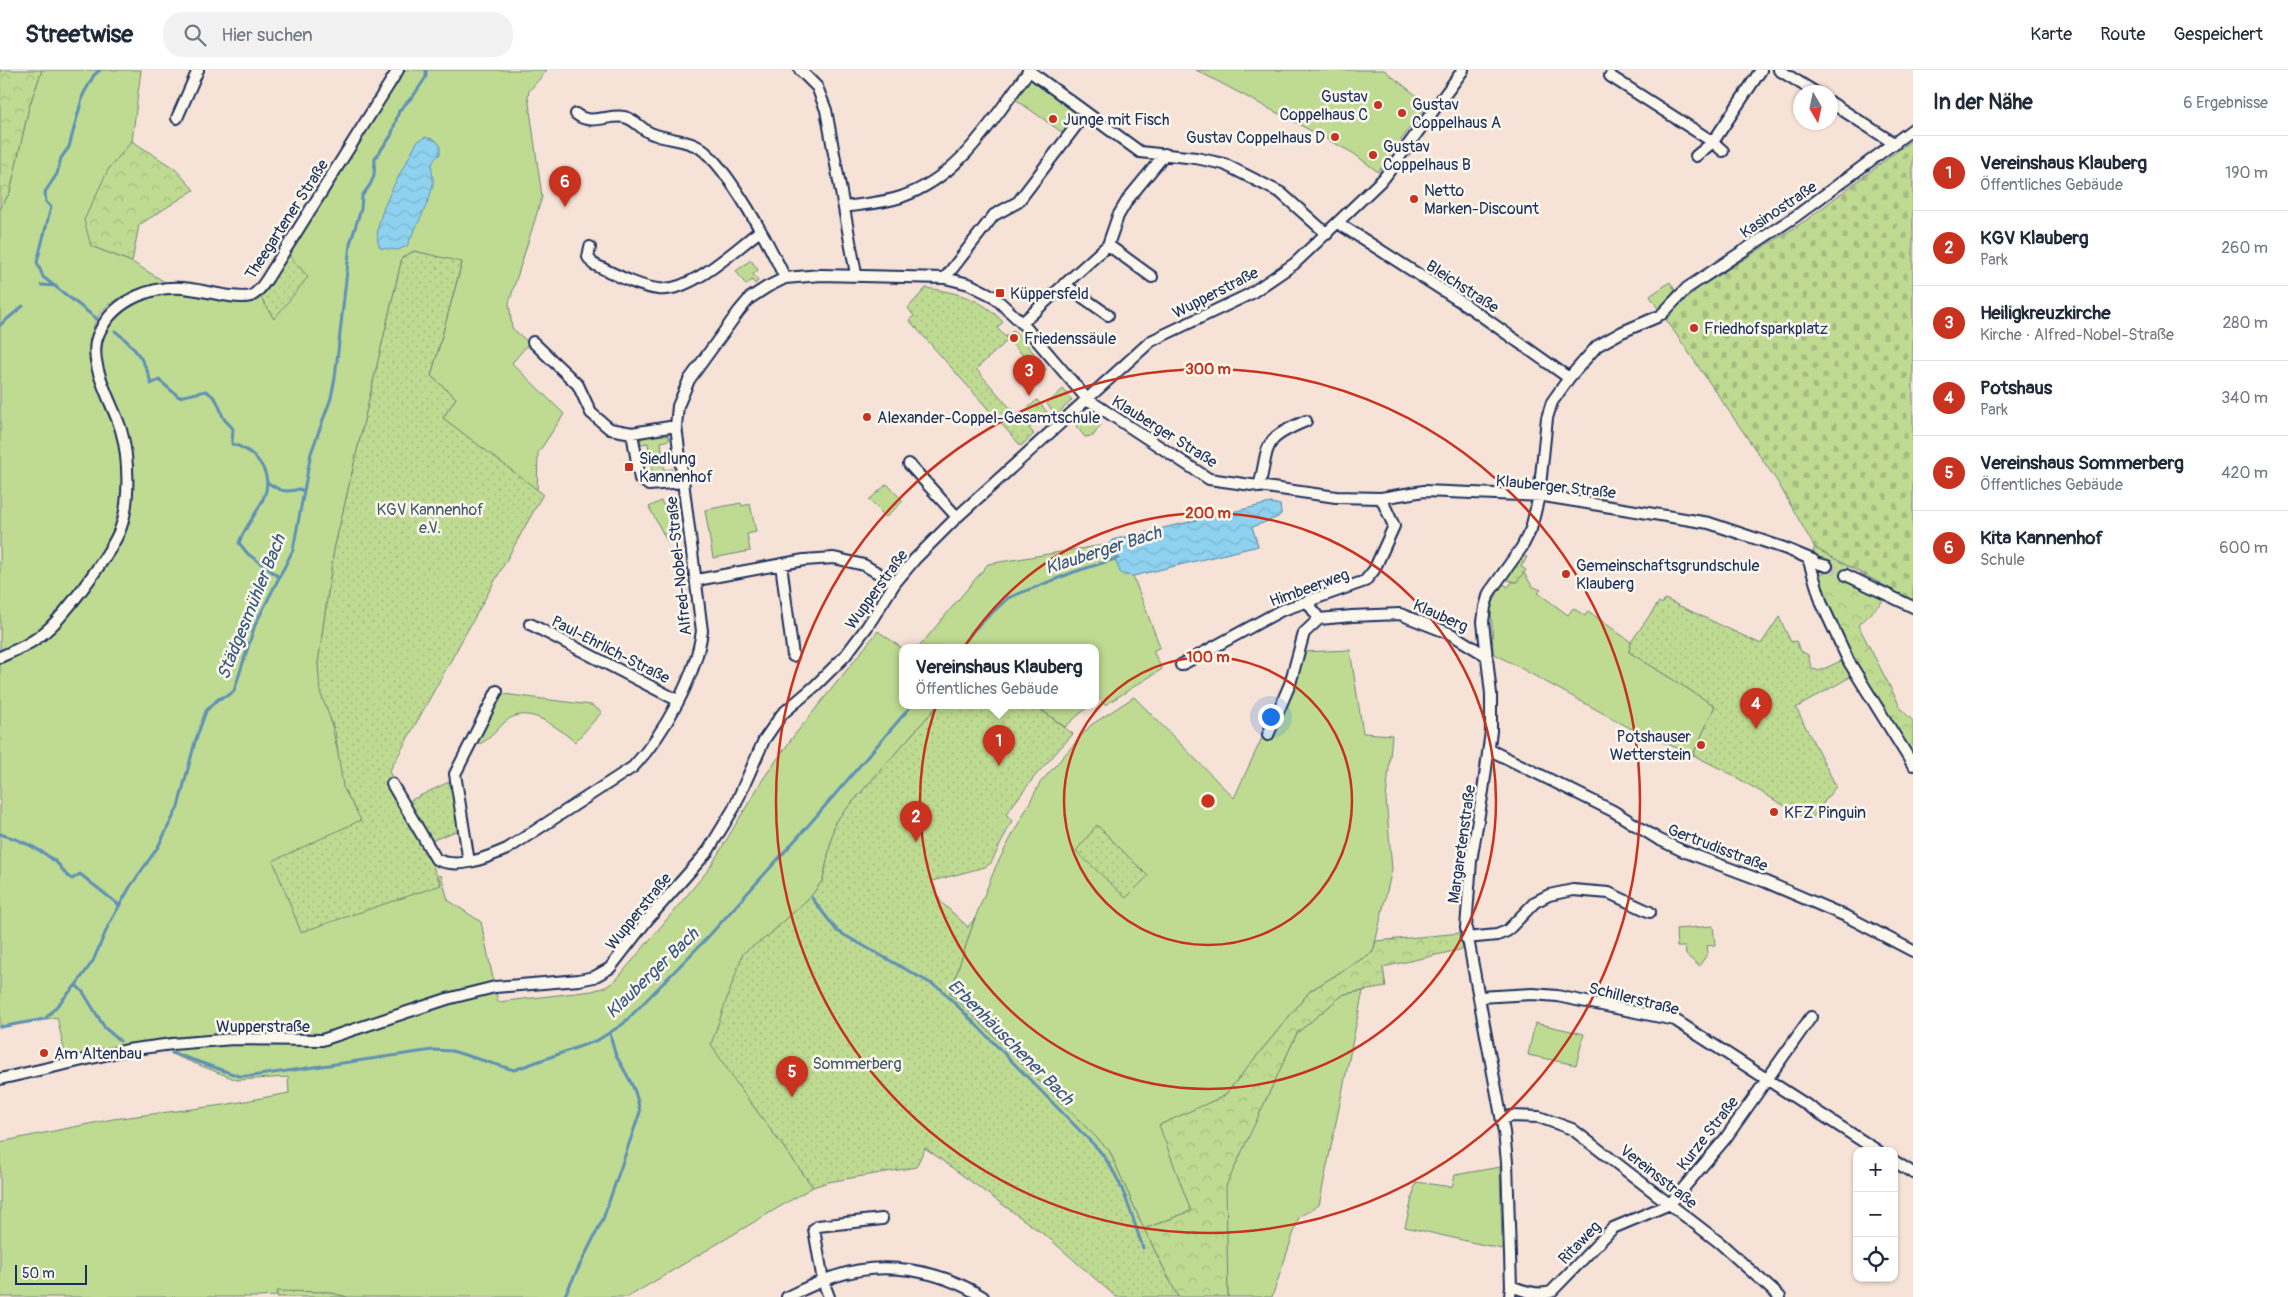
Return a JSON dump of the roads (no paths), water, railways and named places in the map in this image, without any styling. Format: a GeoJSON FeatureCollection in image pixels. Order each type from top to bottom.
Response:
{"type":"FeatureCollection","features":[{"type":"Feature","properties":{"kind":"street"},"geometry":{"type":"LineString","coordinates":[[177,118],[198,70]]}},
{"type":"Feature","properties":{"kind":"street","name":"Theegartener Straße"},"geometry":{"type":"LineString","coordinates":[[0,657],[32,641],[51,626],[104,556],[121,527],[127,495],[124,449],[120,428],[101,382],[96,346],[96,338],[106,320],[128,301],[147,292],[160,289],[189,288],[243,297],[254,294],[267,279],[398,70]]}},
{"type":"Feature","properties":{"kind":"street"},"geometry":{"type":"LineString","coordinates":[[800,70],[814,83],[824,104],[845,207],[856,274]]}},
{"type":"Feature","properties":{"kind":"street"},"geometry":{"type":"LineString","coordinates":[[845,207],[900,197],[941,177],[970,150],[1029,70],[1086,114],[1140,152],[1196,158],[1224,164],[1256,178],[1281,193],[1327,234]]}},
{"type":"Feature","properties":{"kind":"street","name":"Wupperstraße"},"geometry":{"type":"LineString","coordinates":[[0,1079],[127,1050],[172,1044],[233,1039],[322,1040],[447,1000],[495,987],[594,978],[606,970],[616,963],[648,919],[708,851],[734,808],[764,740],[782,714],[815,686],[845,656],[867,627],[895,583],[915,559],[957,517],[1152,341],[1250,294],[1294,264],[1394,167],[1464,70]]}},
{"type":"Feature","properties":{"kind":"street"},"geometry":{"type":"LineString","coordinates":[[1696,156],[1713,142],[1761,70]]}},
{"type":"Feature","properties":{"kind":"street"},"geometry":{"type":"LineString","coordinates":[[1779,70],[1804,85]]}},
{"type":"Feature","properties":{"kind":"street"},"geometry":{"type":"LineString","coordinates":[[1610,76],[1713,142],[1723,151]]}},
{"type":"Feature","properties":{"kind":"street"},"geometry":{"type":"LineString","coordinates":[[1838,107],[1894,144]]}},
{"type":"Feature","properties":{"kind":"street"},"geometry":{"type":"LineString","coordinates":[[576,114],[583,119],[623,116],[652,134],[684,141],[701,149],[721,170],[760,231],[785,278]]}},
{"type":"Feature","properties":{"kind":"street"},"geometry":{"type":"LineString","coordinates":[[945,278],[994,215],[1018,202],[1086,114]]}},
{"type":"Feature","properties":{"kind":"street","name":"Kasinostraße"},"geometry":{"type":"LineString","coordinates":[[1539,496],[1547,418],[1552,402],[1569,378],[1597,346],[1622,332],[1660,316],[1687,288],[1796,216],[1913,129]]}},
{"type":"Feature","properties":{"kind":"street"},"geometry":{"type":"LineString","coordinates":[[1022,323],[1108,245],[1118,216],[1128,200],[1165,154]]}},
{"type":"Feature","properties":{"kind":"street","name":"Bleichstraße"},"geometry":{"type":"LineString","coordinates":[[1338,222],[1463,303],[1569,378]]}},
{"type":"Feature","properties":{"kind":"street"},"geometry":{"type":"LineString","coordinates":[[590,247],[588,257],[593,264],[649,287],[670,288],[691,282],[760,231]]}},
{"type":"Feature","properties":{"kind":"street"},"geometry":{"type":"LineString","coordinates":[[1108,245],[1152,278]]}},
{"type":"Feature","properties":{"kind":"street","name":"Alfred-Nobel-Straße"},"geometry":{"type":"LineString","coordinates":[[392,784],[436,859],[451,863],[469,862],[489,857],[506,849],[633,767],[649,750],[677,700],[697,655],[701,640],[702,624],[676,426],[676,413],[685,387],[728,326],[754,295],[785,278],[856,274],[945,278],[969,284],[993,296],[1022,323],[1087,399]]}},
{"type":"Feature","properties":{"kind":"street"},"geometry":{"type":"LineString","coordinates":[[1064,284],[1108,314]]}},
{"type":"Feature","properties":{"kind":"street"},"geometry":{"type":"LineString","coordinates":[[533,342],[584,392],[591,413],[597,420],[615,431],[632,433],[676,426]]}},
{"type":"Feature","properties":{"kind":"street","name":"Klauberger Straße"},"geometry":{"type":"LineString","coordinates":[[1087,399],[1209,479],[1336,497],[1382,498],[1424,491],[1539,496],[1709,523],[1784,548],[1817,562],[1822,604],[1849,662],[1913,765]]}},
{"type":"Feature","properties":{"kind":"street"},"geometry":{"type":"LineString","coordinates":[[1259,487],[1264,456],[1273,438],[1306,422]]}},
{"type":"Feature","properties":{"kind":"street"},"geometry":{"type":"LineString","coordinates":[[632,433],[640,479],[649,485],[684,482]]}},
{"type":"Feature","properties":{"kind":"street"},"geometry":{"type":"LineString","coordinates":[[909,464],[957,517]]}},
{"type":"Feature","properties":{"kind":"street","name":"Margaretenstraße"},"geometry":{"type":"LineString","coordinates":[[1510,1292],[1507,1162],[1502,1119],[1466,933],[1471,861],[1490,750],[1491,694],[1483,622],[1485,607],[1489,593],[1531,529],[1539,496]]}},
{"type":"Feature","properties":{"kind":"street","name":"Himbeerweg"},"geometry":{"type":"LineString","coordinates":[[1181,665],[1280,611],[1360,584],[1370,576],[1394,526],[1382,498]]}},
{"type":"Feature","properties":{"kind":"street"},"geometry":{"type":"LineString","coordinates":[[697,580],[819,558],[847,560],[872,569],[895,583]]}},
{"type":"Feature","properties":{"kind":"street"},"geometry":{"type":"LineString","coordinates":[[782,564],[793,656]]}},
{"type":"Feature","properties":{"kind":"street"},"geometry":{"type":"LineString","coordinates":[[1846,575],[1913,607]]}},
{"type":"Feature","properties":{"kind":"street"},"geometry":{"type":"LineString","coordinates":[[1268,735],[1290,684],[1304,634],[1319,619],[1307,601]]}},
{"type":"Feature","properties":{"kind":"street","name":"Klauberg"},"geometry":{"type":"LineString","coordinates":[[1319,619],[1400,614],[1451,634],[1487,656]]}},
{"type":"Feature","properties":{"kind":"street","name":"Paul-Ehrlich-Straße"},"geometry":{"type":"LineString","coordinates":[[530,624],[677,700]]}},
{"type":"Feature","properties":{"kind":"street"},"geometry":{"type":"LineString","coordinates":[[469,862],[455,774],[497,691]]}},
{"type":"Feature","properties":{"kind":"street","name":"Gertrudisstraße"},"geometry":{"type":"LineString","coordinates":[[1490,750],[1613,812],[1658,839],[1839,913],[1913,951]]}},
{"type":"Feature","properties":{"kind":"street"},"geometry":{"type":"LineString","coordinates":[[1466,933],[1497,935],[1507,931],[1535,902],[1549,894],[1573,890],[1609,893],[1650,912]]}},
{"type":"Feature","properties":{"kind":"street","name":"Schillerstraße"},"geometry":{"type":"LineString","coordinates":[[1479,997],[1533,994],[1557,996],[1675,1020],[1872,1147]]}},
{"type":"Feature","properties":{"kind":"street"},"geometry":{"type":"LineString","coordinates":[[1766,1080],[1811,1017]]}},
{"type":"Feature","properties":{"kind":"street","name":"Kurze Straße"},"geometry":{"type":"LineString","coordinates":[[1670,1204],[1725,1139],[1766,1080]]}},
{"type":"Feature","properties":{"kind":"street","name":"Vereinsstraße"},"geometry":{"type":"LineString","coordinates":[[1502,1119],[1511,1116],[1540,1117],[1572,1129],[1720,1243],[1780,1297]]}},
{"type":"Feature","properties":{"kind":"street"},"geometry":{"type":"LineString","coordinates":[[1898,1164],[1913,1173]]}},
{"type":"Feature","properties":{"kind":"street","name":"Ritaweg"},"geometry":{"type":"LineString","coordinates":[[1510,1292],[1551,1292],[1613,1228],[1670,1204]]}},
{"type":"Feature","properties":{"kind":"street"},"geometry":{"type":"LineString","coordinates":[[829,1297],[823,1281],[814,1230],[818,1226],[882,1219]]}},
{"type":"Feature","properties":{"kind":"street"},"geometry":{"type":"LineString","coordinates":[[787,1297],[834,1276],[862,1271],[911,1271],[952,1280],[982,1297]]}},
{"type":"Feature","properties":{"kind":"water"},"geometry":{"type":"Polygon","coordinates":[[[425,137],[436,140],[440,145],[440,154],[435,159],[432,167],[433,184],[430,196],[407,246],[398,250],[380,248],[377,237],[383,210],[417,142],[425,137]]]}},
{"type":"Feature","properties":{"kind":"water"},"geometry":{"type":"Polygon","coordinates":[[[1271,503],[1280,505],[1281,514],[1278,517],[1252,527],[1258,546],[1133,576],[1123,575],[1120,572],[1109,544],[1112,540],[1271,503]]]}},
{"type":"Feature","properties":{"kind":"waterway"},"geometry":{"type":"LineString","coordinates":[[97,319],[43,277],[37,262],[51,207],[46,202],[45,192],[57,174],[61,158],[69,147],[83,95],[94,75],[100,70]]}},
{"type":"Feature","properties":{"kind":"waterway","name":"Städgesmühler Bach"},"geometry":{"type":"LineString","coordinates":[[0,1027],[45,1019],[76,985],[93,961],[109,924],[130,887],[158,847],[178,807],[195,742],[206,711],[218,699],[234,691],[255,625],[293,550],[311,453],[331,398],[335,378],[350,244],[361,209],[362,196],[374,176],[375,158],[391,136],[399,111],[414,95],[426,77],[426,70]]}},
{"type":"Feature","properties":{"kind":"waterway"},"geometry":{"type":"LineString","coordinates":[[41,285],[56,286]]}},
{"type":"Feature","properties":{"kind":"waterway"},"geometry":{"type":"LineString","coordinates":[[0,325],[23,306]]}},
{"type":"Feature","properties":{"kind":"waterway"},"geometry":{"type":"LineString","coordinates":[[115,331],[138,354],[146,368],[151,384],[159,380],[179,397],[206,391],[214,397],[218,402],[224,419],[233,429],[232,444],[248,451],[260,463],[267,484],[265,494],[239,543],[248,554],[279,577]]}},
{"type":"Feature","properties":{"kind":"waterway"},"geometry":{"type":"LineString","coordinates":[[267,482],[282,490],[299,489],[304,491]]}},
{"type":"Feature","properties":{"kind":"waterway","name":"Klauberger Bach"},"geometry":{"type":"LineString","coordinates":[[962,644],[974,630],[1008,598],[1074,572],[1118,558]]}},
{"type":"Feature","properties":{"kind":"waterway","name":"Klauberger Bach"},"geometry":{"type":"LineString","coordinates":[[173,1053],[239,1076],[252,1076],[433,1050],[452,1051],[514,1070],[598,1040],[623,1024],[708,937],[806,828],[909,709]]}},
{"type":"Feature","properties":{"kind":"waterway"},"geometry":{"type":"LineString","coordinates":[[0,834],[22,842],[43,853],[56,862],[72,879],[80,874],[119,905]]}},
{"type":"Feature","properties":{"kind":"waterway","name":"Erbenhäuschener Bach"},"geometry":{"type":"LineString","coordinates":[[812,898],[837,931],[941,989],[1098,1149],[1120,1184],[1143,1248]]}},
{"type":"Feature","properties":{"kind":"waterway"},"geometry":{"type":"LineString","coordinates":[[76,985],[83,992],[105,1028],[120,1041]]}},
{"type":"Feature","properties":{"kind":"waterway"},"geometry":{"type":"LineString","coordinates":[[564,1297],[603,1219],[640,1112],[629,1078],[615,1053],[610,1033]]}},
{"type":"Feature","properties":{"kind":"tunnel"},"geometry":{"type":"LineString","coordinates":[[1827,566],[1846,575]]}},
{"type":"Feature","properties":{"kind":"place","name":"Gustav Coppelhaus C"},"geometry":{"type":"Point","coordinates":[1378,105]}},
{"type":"Feature","properties":{"kind":"place","name":"Gustav Coppelhaus A"},"geometry":{"type":"Point","coordinates":[1402,113]}},
{"type":"Feature","properties":{"kind":"place","name":"Junge mit Fisch"},"geometry":{"type":"Point","coordinates":[1053,119]}},
{"type":"Feature","properties":{"kind":"place","name":"Gustav Coppelhaus D"},"geometry":{"type":"Point","coordinates":[1335,137]}},
{"type":"Feature","properties":{"kind":"place","name":"Gustav Coppelhaus B"},"geometry":{"type":"Point","coordinates":[1373,155]}},
{"type":"Feature","properties":{"kind":"place","name":"Netto Marken-Discount"},"geometry":{"type":"Point","coordinates":[1414,199]}},
{"type":"Feature","properties":{"kind":"place","name":"Kita Kannenhof"},"geometry":{"type":"Point","coordinates":[565,207]}},
{"type":"Feature","properties":{"kind":"place","name":"Küppersfeld"},"geometry":{"type":"Point","coordinates":[1000,293]}},
{"type":"Feature","properties":{"kind":"place","name":"Friedhofsparkplatz"},"geometry":{"type":"Point","coordinates":[1694,328]}},
{"type":"Feature","properties":{"kind":"place","name":"Friedenssäule"},"geometry":{"type":"Point","coordinates":[1014,338]}},
{"type":"Feature","properties":{"kind":"place","name":"Heiligkreuzkirche"},"geometry":{"type":"Point","coordinates":[1029,396]}},
{"type":"Feature","properties":{"kind":"place","name":"Alexander-Coppel-Gesamtschule"},"geometry":{"type":"Point","coordinates":[867,417]}},
{"type":"Feature","properties":{"kind":"place","name":"Siedlung Kannenhof"},"geometry":{"type":"Point","coordinates":[629,467]}},
{"type":"Feature","properties":{"kind":"place","name":"Gemeinschaftsgrundschule Klauberg"},"geometry":{"type":"Point","coordinates":[1566,574]}},
{"type":"Feature","properties":{"kind":"place","name":"Potshaus"},"geometry":{"type":"Point","coordinates":[1756,729]}},
{"type":"Feature","properties":{"kind":"place","name":"Potshauser Wetterstein"},"geometry":{"type":"Point","coordinates":[1701,745]}},
{"type":"Feature","properties":{"kind":"place","name":"Vereinshaus Klauberg"},"geometry":{"type":"Point","coordinates":[999,766]}},
{"type":"Feature","properties":{"kind":"place","name":"KFZ Pinguin"},"geometry":{"type":"Point","coordinates":[1774,812]}},
{"type":"Feature","properties":{"kind":"place","name":"KGV Klauberg"},"geometry":{"type":"Point","coordinates":[916,842]}},
{"type":"Feature","properties":{"kind":"place","name":"Am Altenbau"},"geometry":{"type":"Point","coordinates":[44,1053]}},
{"type":"Feature","properties":{"kind":"place","name":"Vereinshaus Sommerberg"},"geometry":{"type":"Point","coordinates":[792,1097]}},
{"type":"Feature","properties":{"kind":"park label","name":"KGV Kannenhof e.V."},"geometry":{"type":"Point","coordinates":[430,518]}},
{"type":"Feature","properties":{"kind":"park label","name":"Sommerberg"},"geometry":{"type":"Point","coordinates":[857,1063]}}]}
